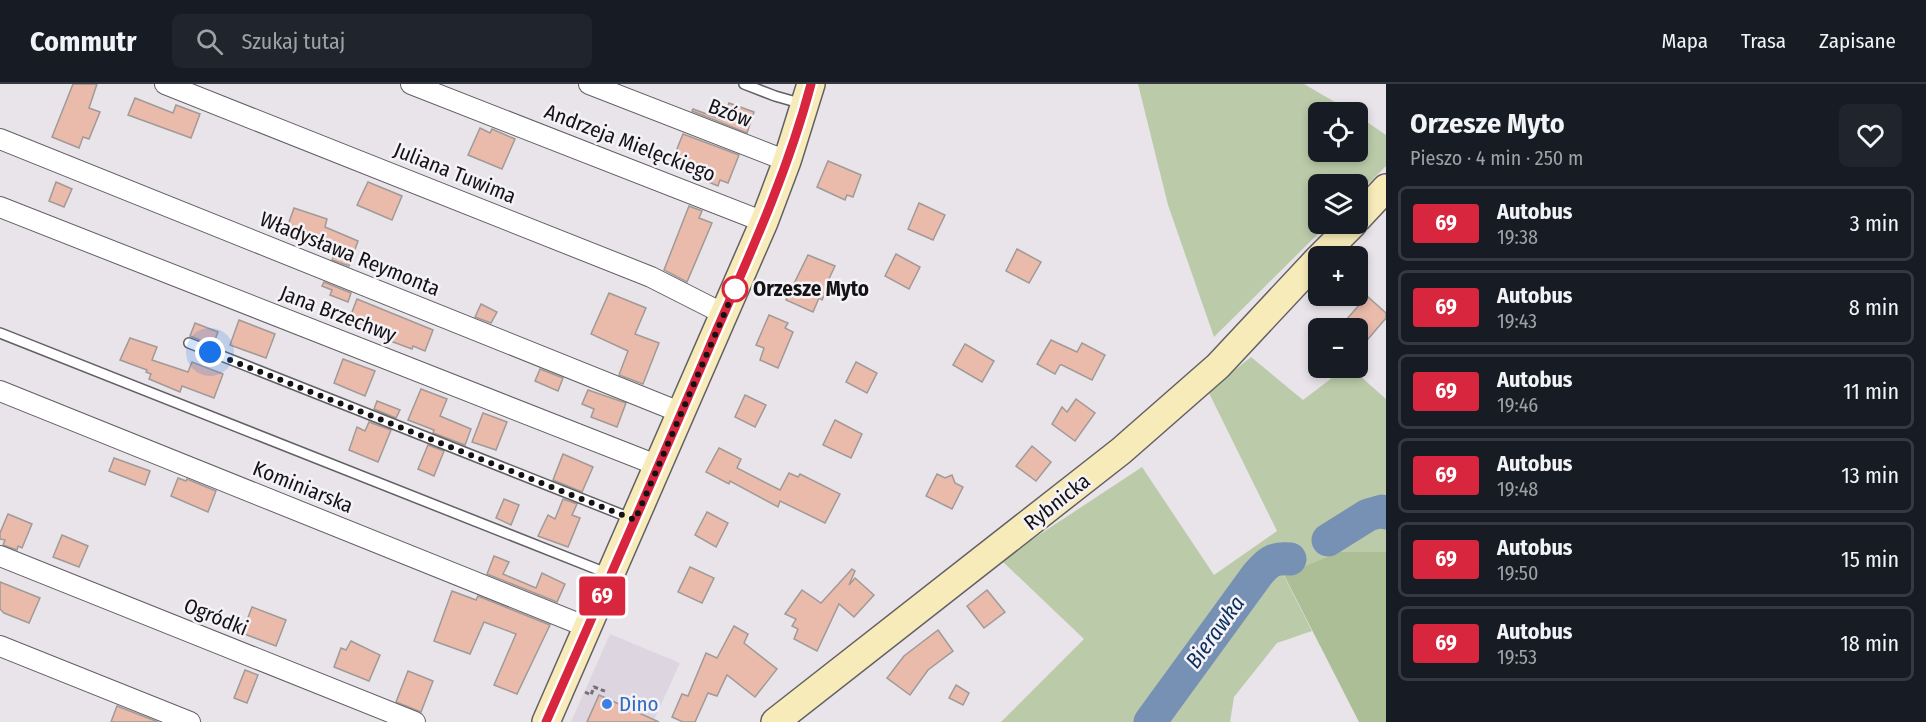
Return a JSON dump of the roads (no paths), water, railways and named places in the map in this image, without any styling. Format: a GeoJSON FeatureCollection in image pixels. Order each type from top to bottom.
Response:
{"type":"FeatureCollection","features":[{"type":"Feature","properties":{"kind":"main road"},"geometry":{"type":"LineString","coordinates":[[546,722],[764,222],[787,161],[808,94]]}},
{"type":"Feature","properties":{"kind":"main road"},"geometry":{"type":"LineString","coordinates":[[1368,207],[1386,188]]}},
{"type":"Feature","properties":{"kind":"main road","name":"Rybnicka"},"geometry":{"type":"LineString","coordinates":[[1332,246],[1343,234]]}},
{"type":"Feature","properties":{"kind":"main road","name":"Rybnicka"},"geometry":{"type":"LineString","coordinates":[[776,722],[1121,452],[1218,366],[1308,271]]}},
{"type":"Feature","properties":{"kind":"street","name":"Juliana Tuwima"},"geometry":{"type":"LineString","coordinates":[[165,84],[651,277],[724,314]]}},
{"type":"Feature","properties":{"kind":"street","name":"Andrzeja Mielęckiego"},"geometry":{"type":"LineString","coordinates":[[411,84],[764,222]]}},
{"type":"Feature","properties":{"kind":"street","name":"Bzów"},"geometry":{"type":"LineString","coordinates":[[589,84],[787,161]]}},
{"type":"Feature","properties":{"kind":"street","name":"Władysława Reymonta"},"geometry":{"type":"LineString","coordinates":[[0,139],[682,413]]}},
{"type":"Feature","properties":{"kind":"street","name":"Jana Brzechwy"},"geometry":{"type":"LineString","coordinates":[[0,207],[658,466]]}},
{"type":"Feature","properties":{"kind":"street","name":"Kominiarska"},"geometry":{"type":"LineString","coordinates":[[0,391],[587,627]]}},
{"type":"Feature","properties":{"kind":"street","name":"Ogródki"},"geometry":{"type":"LineString","coordinates":[[0,556],[415,722]]}},
{"type":"Feature","properties":{"kind":"street"},"geometry":{"type":"LineString","coordinates":[[0,646],[190,722]]}},
{"type":"Feature","properties":{"kind":"lane"},"geometry":{"type":"LineString","coordinates":[[744,84],[775,96],[808,94]]}},
{"type":"Feature","properties":{"kind":"lane"},"geometry":{"type":"LineString","coordinates":[[0,333],[611,575]]}},
{"type":"Feature","properties":{"kind":"lane"},"geometry":{"type":"LineString","coordinates":[[189,343],[635,520]]}},
{"type":"Feature","properties":{"kind":"waterway","name":"Bierawka"},"geometry":{"type":"LineString","coordinates":[[1328,540],[1368,515],[1382,511],[1386,513]]}},
{"type":"Feature","properties":{"kind":"waterway","name":"Bierawka"},"geometry":{"type":"LineString","coordinates":[[1150,722],[1267,564],[1275,560],[1290,559]]}},
{"type":"Feature","properties":{"kind":"place","name":"Orzesze Myto"},"geometry":{"type":"Point","coordinates":[735,289]}},
{"type":"Feature","properties":{"kind":"place","name":"Dino"},"geometry":{"type":"Point","coordinates":[607,704]}}]}
